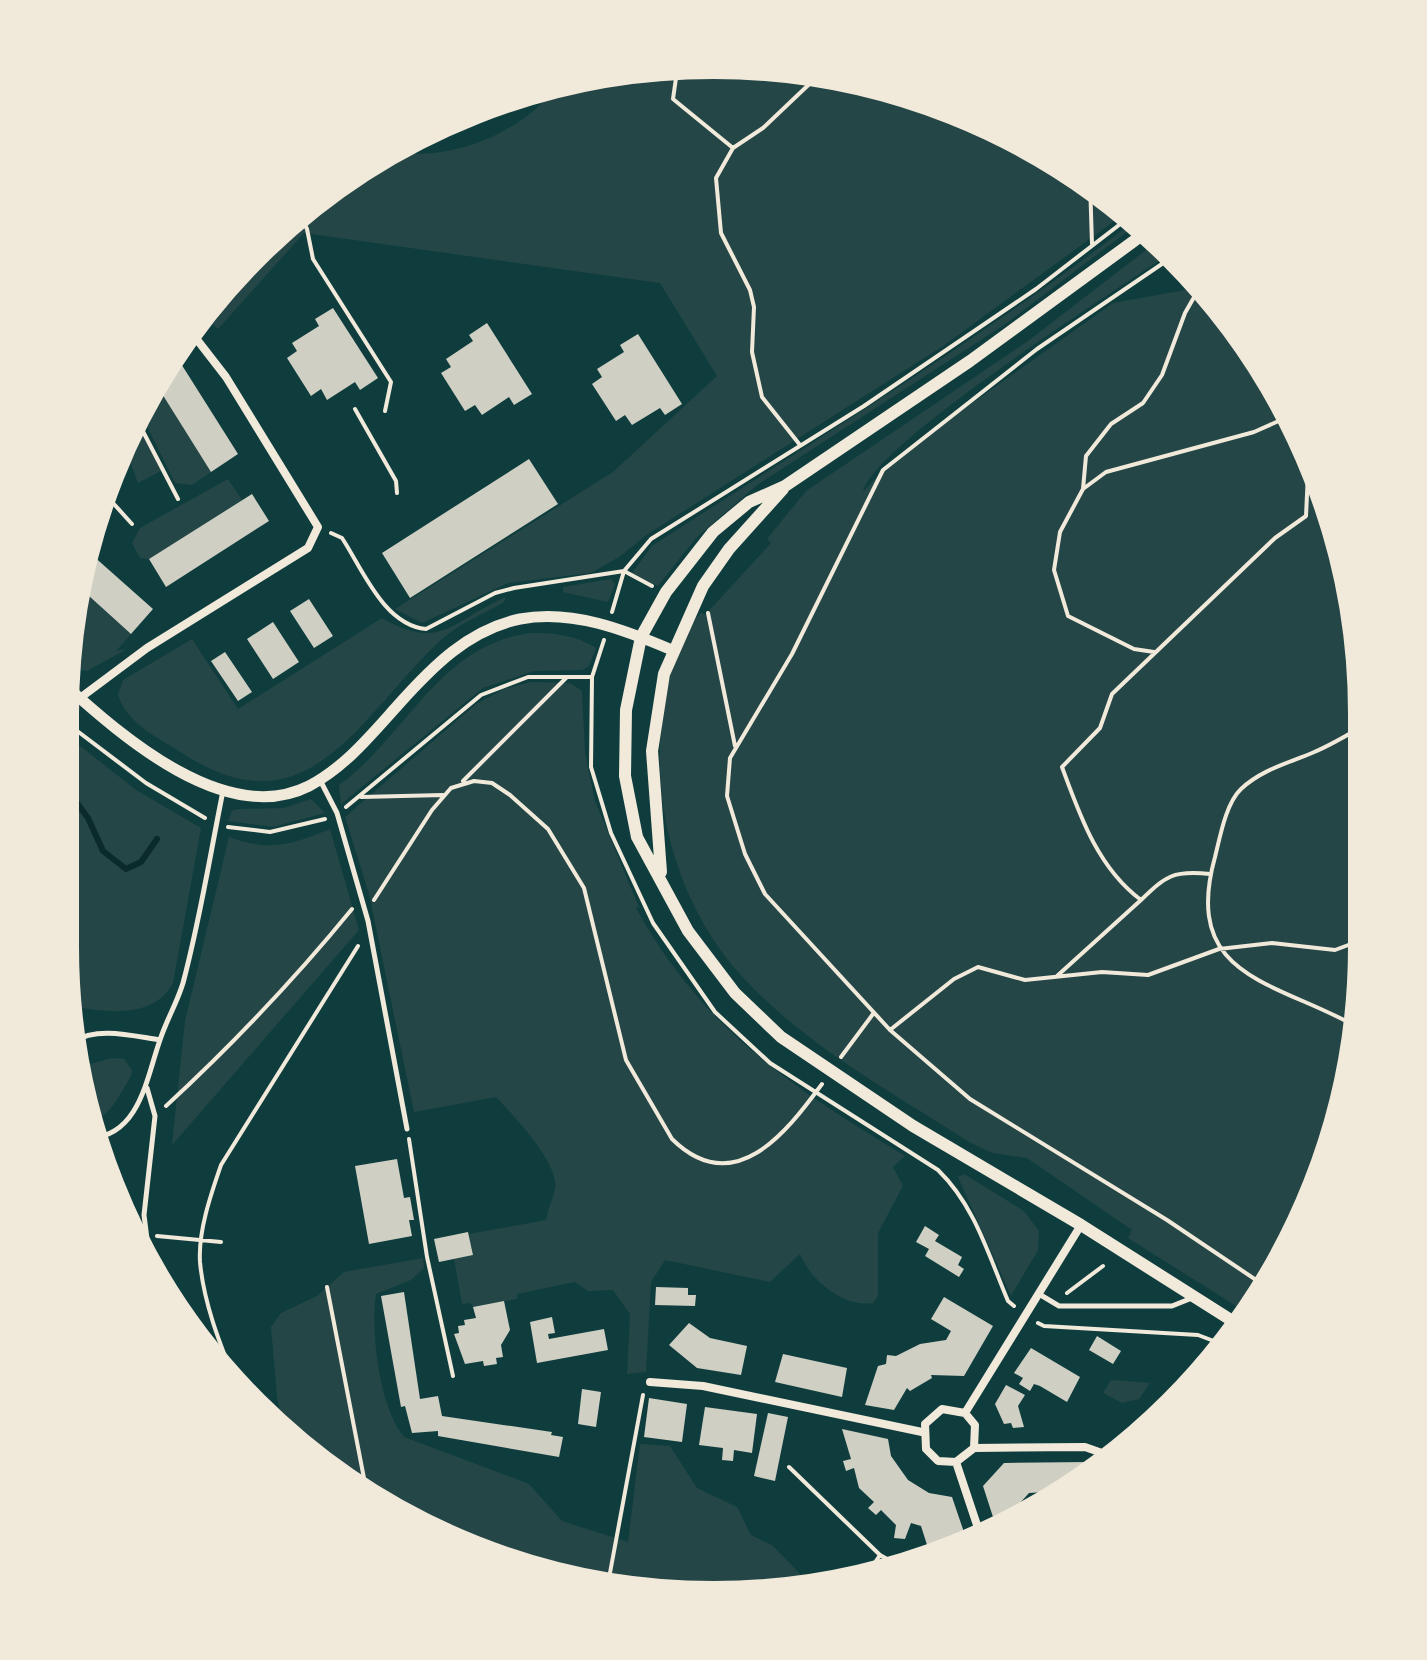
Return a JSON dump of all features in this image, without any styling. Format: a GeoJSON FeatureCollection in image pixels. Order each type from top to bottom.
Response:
{"type":"FeatureCollection","features":[{"type":"Feature","properties":{"kind":"main road"},"geometry":{"type":"LineString","coordinates":[[1140,237],[1046,308],[785,486],[749,502],[713,532],[666,592],[641,637],[626,710],[625,776],[637,837],[661,875],[688,931],[708,961],[781,1037],[913,1126],[1081,1225],[1232,1320]]}},
{"type":"Feature","properties":{"kind":"main road"},"geometry":{"type":"LineString","coordinates":[[661,875],[652,751],[659,692],[672,650],[703,586],[729,549],[785,486]]}},
{"type":"Feature","properties":{"kind":"street"},"geometry":{"type":"LineString","coordinates":[[80,698],[147,648],[308,548],[316,538],[318,527],[226,377],[196,338]]}},
{"type":"Feature","properties":{"kind":"street"},"geometry":{"type":"LineString","coordinates":[[74,693],[162,761],[223,790],[254,796],[280,794],[319,779],[357,750],[426,673],[475,636],[503,624],[540,617],[578,619],[608,626],[672,650]]}},
{"type":"Feature","properties":{"kind":"street"},"geometry":{"type":"LineString","coordinates":[[965,1413],[1081,1225]]}},
{"type":"Feature","properties":{"kind":"street"},"geometry":{"type":"LineString","coordinates":[[650,1382],[703,1386],[922,1432]]}},
{"type":"Feature","properties":{"kind":"street"},"geometry":{"type":"LineString","coordinates":[[974,1448],[975,1425],[965,1413],[942,1409],[929,1417],[922,1432],[926,1449],[938,1461],[956,1462],[974,1448],[1085,1447],[1104,1454]]}},
{"type":"Feature","properties":{"kind":"street"},"geometry":{"type":"LineString","coordinates":[[956,1462],[978,1528]]}},
{"type":"Feature","properties":{"kind":"lane"},"geometry":{"type":"LineString","coordinates":[[319,779],[332,797],[361,897],[407,1129]]}},
{"type":"Feature","properties":{"kind":"lane"},"geometry":{"type":"LineString","coordinates":[[103,1135],[110,1134],[137,1107],[182,984],[223,790]]}},
{"type":"Feature","properties":{"kind":"lane"},"geometry":{"type":"LineString","coordinates":[[80,1039],[114,1033],[160,1040]]}},
{"type":"Feature","properties":{"kind":"lane"},"geometry":{"type":"LineString","coordinates":[[146,1087],[155,1116],[144,1215],[148,1244]]}},
{"type":"Feature","properties":{"kind":"lane"},"geometry":{"type":"LineString","coordinates":[[1038,1294],[1059,1306],[1090,1307],[1172,1306],[1197,1296]]}},
{"type":"Feature","properties":{"kind":"path"},"geometry":{"type":"LineString","coordinates":[[676,75],[673,99],[733,148]]}},
{"type":"Feature","properties":{"kind":"path"},"geometry":{"type":"LineString","coordinates":[[800,445],[762,397],[752,352],[754,307],[750,290],[721,233],[716,178],[733,148],[763,128],[812,82]]}},
{"type":"Feature","properties":{"kind":"path"},"geometry":{"type":"LineString","coordinates":[[1090,197],[1092,245]]}},
{"type":"Feature","properties":{"kind":"path"},"geometry":{"type":"LineString","coordinates":[[592,677],[624,571],[651,539],[1024,297],[1122,222]]}},
{"type":"Feature","properties":{"kind":"path"},"geometry":{"type":"LineString","coordinates":[[304,223],[313,259],[391,382],[385,411]]}},
{"type":"Feature","properties":{"kind":"path"},"geometry":{"type":"LineString","coordinates":[[1166,261],[1037,349],[883,470],[792,654],[735,748],[726,777],[727,796],[745,854],[765,894],[890,1030],[970,1099],[1167,1220],[1258,1281]]}},
{"type":"Feature","properties":{"kind":"path"},"geometry":{"type":"LineString","coordinates":[[1154,652],[1134,649],[1068,616],[1054,570],[1060,532],[1083,489],[1086,456],[1111,424],[1143,403],[1162,375],[1185,313],[1196,294]]}},
{"type":"Feature","properties":{"kind":"path"},"geometry":{"type":"LineString","coordinates":[[355,409],[396,481],[397,493]]}},
{"type":"Feature","properties":{"kind":"path"},"geometry":{"type":"LineString","coordinates":[[1083,489],[1106,472],[1254,432],[1281,420]]}},
{"type":"Feature","properties":{"kind":"path"},"geometry":{"type":"LineString","coordinates":[[141,428],[178,499]]}},
{"type":"Feature","properties":{"kind":"path"},"geometry":{"type":"LineString","coordinates":[[1141,900],[1120,885],[1085,830],[1062,767],[1100,728],[1112,694],[1275,538],[1306,516],[1308,479]]}},
{"type":"Feature","properties":{"kind":"path"},"geometry":{"type":"LineString","coordinates":[[112,499],[132,524]]}},
{"type":"Feature","properties":{"kind":"path"},"geometry":{"type":"LineString","coordinates":[[318,527],[342,538],[392,615],[414,628],[426,629],[495,593],[624,571],[652,586]]}},
{"type":"Feature","properties":{"kind":"path"},"geometry":{"type":"LineString","coordinates":[[707,607],[735,748]]}},
{"type":"Feature","properties":{"kind":"path"},"geometry":{"type":"LineString","coordinates":[[375,897],[443,795],[461,783],[534,706],[568,676]]}},
{"type":"Feature","properties":{"kind":"path"},"geometry":{"type":"LineString","coordinates":[[1349,1022],[1323,1007],[1254,978],[1219,949],[1208,924],[1210,874],[1223,828],[1239,790],[1276,766],[1339,741],[1353,732]]}},
{"type":"Feature","properties":{"kind":"path"},"geometry":{"type":"LineString","coordinates":[[461,783],[492,783],[529,810],[548,829],[584,888],[626,1060],[672,1139],[681,1148],[716,1162],[740,1161],[782,1136],[798,1117]]}},
{"type":"Feature","properties":{"kind":"path"},"geometry":{"type":"LineString","coordinates":[[359,797],[443,795]]}},
{"type":"Feature","properties":{"kind":"path"},"geometry":{"type":"LineString","coordinates":[[1057,976],[1167,875],[1191,872],[1210,874]]}},
{"type":"Feature","properties":{"kind":"path"},"geometry":{"type":"LineString","coordinates":[[155,1116],[243,1035],[304,969],[361,897]]}},
{"type":"Feature","properties":{"kind":"path"},"geometry":{"type":"LineString","coordinates":[[890,1030],[954,979],[978,967],[1025,980],[1102,972],[1148,975],[1219,949],[1272,943],[1335,950],[1353,943]]}},
{"type":"Feature","properties":{"kind":"path"},"geometry":{"type":"LineString","coordinates":[[228,1363],[208,1306],[200,1259],[221,1165],[300,1044],[360,944]]}},
{"type":"Feature","properties":{"kind":"path"},"geometry":{"type":"LineString","coordinates":[[859,1032],[873,1014]]}},
{"type":"Feature","properties":{"kind":"path"},"geometry":{"type":"LineString","coordinates":[[407,1129],[427,1257],[453,1376]]}},
{"type":"Feature","properties":{"kind":"path"},"geometry":{"type":"LineString","coordinates":[[907,1149],[938,1170],[957,1188],[971,1211],[1008,1301],[1044,1326],[1168,1332],[1198,1335],[1216,1342]]}},
{"type":"Feature","properties":{"kind":"path"},"geometry":{"type":"LineString","coordinates":[[147,1234],[221,1242]]}},
{"type":"Feature","properties":{"kind":"path"},"geometry":{"type":"LineString","coordinates":[[327,1287],[365,1482]]}},
{"type":"Feature","properties":{"kind":"path"},"geometry":{"type":"LineString","coordinates":[[609,1577],[641,1397],[650,1382]]}},
{"type":"Feature","properties":{"kind":"path"},"geometry":{"type":"LineString","coordinates":[[789,1467],[889,1561]]}},
{"type":"Feature","properties":{"kind":"path"},"geometry":{"type":"LineString","coordinates":[[873,1565],[880,1555]]}},
{"type":"Feature","properties":{"kind":"shaded area"},"geometry":{"type":"Polygon","coordinates":[[[672,75],[755,75],[838,86],[919,108],[996,140],[1069,182],[1118,218],[943,346],[648,534],[619,557],[591,573],[508,583],[422,623],[395,609],[613,472],[717,376],[660,283],[304,233],[218,329],[208,321],[261,261],[324,206],[358,182],[407,153],[442,152],[480,142],[499,134],[532,112],[548,96],[630,79],[672,75]]]}},
{"type":"Feature","properties":{"kind":"shaded area"},"geometry":{"type":"Polygon","coordinates":[[[1127,226],[1130,229],[1004,325],[757,485],[696,538],[658,586],[632,573],[652,546],[958,347],[1127,226]]]}},
{"type":"Feature","properties":{"kind":"shaded area"},"geometry":{"type":"Polygon","coordinates":[[[1150,247],[1163,258],[952,404],[877,469],[863,492],[883,470],[954,416],[1113,303],[1191,289],[1245,358],[1287,431],[1319,508],[1341,589],[1348,630],[1353,714],[1353,946],[1348,1030],[1331,1112],[1304,1191],[1267,1266],[1240,1309],[1128,1238],[1132,1230],[1027,1158],[992,1153],[969,1142],[828,1051],[776,1010],[730,962],[710,935],[694,906],[671,843],[660,777],[663,710],[676,657],[691,626],[701,612],[705,615],[771,543],[767,539],[806,491],[1028,341],[1150,247]]]}},
{"type":"Feature","properties":{"kind":"shaded area"},"geometry":{"type":"Polygon","coordinates":[[[161,392],[211,472],[192,485],[175,483],[145,422],[161,392]]]}},
{"type":"Feature","properties":{"kind":"shaded area"},"geometry":{"type":"Polygon","coordinates":[[[145,431],[165,469],[138,483],[128,457],[136,441],[145,431]]]}},
{"type":"Feature","properties":{"kind":"shaded area"},"geometry":{"type":"Polygon","coordinates":[[[228,479],[242,500],[149,559],[140,558],[132,543],[140,528],[228,479]]]}},
{"type":"Feature","properties":{"kind":"shaded area"},"geometry":{"type":"Polygon","coordinates":[[[611,579],[615,584],[608,602],[563,592],[563,587],[611,579]]]}},
{"type":"Feature","properties":{"kind":"shaded area"},"geometry":{"type":"Polygon","coordinates":[[[85,593],[131,634],[116,651],[127,649],[87,671],[75,669],[85,593]]]}},
{"type":"Feature","properties":{"kind":"shaded area"},"geometry":{"type":"Polygon","coordinates":[[[506,597],[504,602],[448,634],[328,757],[297,774],[263,781],[224,774],[143,728],[128,713],[118,695],[123,680],[192,639],[238,709],[382,618],[402,628],[433,633],[506,597]]]}},
{"type":"Feature","properties":{"kind":"shaded area"},"geometry":{"type":"Polygon","coordinates":[[[531,633],[565,636],[596,648],[589,666],[582,670],[534,671],[483,688],[341,804],[339,785],[363,765],[448,673],[472,654],[499,641],[531,633]]]}},
{"type":"Feature","properties":{"kind":"shaded area"},"geometry":{"type":"Polygon","coordinates":[[[531,682],[570,683],[582,691],[585,753],[595,801],[639,907],[636,908],[690,987],[720,1021],[787,1079],[905,1156],[893,1167],[903,1186],[878,1233],[878,1296],[873,1303],[851,1301],[829,1290],[812,1273],[800,1254],[770,1282],[665,1260],[651,1282],[646,1372],[627,1374],[630,1314],[613,1290],[588,1291],[575,1282],[517,1294],[517,1299],[473,1307],[470,1303],[462,1304],[454,1259],[473,1255],[469,1234],[546,1220],[555,1179],[534,1140],[496,1097],[414,1112],[369,894],[345,817],[476,704],[504,689],[531,682]]]}},
{"type":"Feature","properties":{"kind":"shaded area"},"geometry":{"type":"Polygon","coordinates":[[[74,741],[136,790],[201,828],[173,983],[164,995],[140,1008],[96,1010],[77,1007],[75,988],[74,741]]]}},
{"type":"Feature","properties":{"kind":"shaded area"},"geometry":{"type":"Polygon","coordinates":[[[311,799],[325,813],[273,827],[228,821],[232,811],[237,809],[284,808],[311,799]]]}},
{"type":"Feature","properties":{"kind":"shaded area"},"geometry":{"type":"Polygon","coordinates":[[[330,829],[359,930],[172,1145],[185,1021],[229,837],[244,842],[280,845],[330,829]]]}},
{"type":"Feature","properties":{"kind":"shaded area"},"geometry":{"type":"Polygon","coordinates":[[[112,1058],[124,1059],[132,1070],[118,1099],[98,1119],[86,1071],[85,1065],[112,1058]]]}},
{"type":"Feature","properties":{"kind":"shaded area"},"geometry":{"type":"Polygon","coordinates":[[[964,1174],[1024,1211],[1039,1231],[1038,1250],[1011,1296],[958,1177],[964,1174]]]}},
{"type":"Feature","properties":{"kind":"shaded area"},"geometry":{"type":"Polygon","coordinates":[[[423,1258],[424,1268],[411,1280],[376,1294],[375,1302],[375,1335],[383,1391],[404,1437],[529,1484],[562,1521],[628,1542],[640,1444],[670,1446],[697,1488],[737,1507],[751,1535],[773,1546],[806,1580],[755,1585],[672,1585],[589,1574],[508,1552],[469,1537],[431,1520],[358,1478],[282,1418],[271,1327],[281,1313],[317,1296],[344,1272],[423,1258]]]}},
{"type":"Feature","properties":{"kind":"shaded area"},"geometry":{"type":"Polygon","coordinates":[[[1111,1380],[1150,1383],[1139,1399],[1122,1403],[1103,1393],[1111,1380]]]}},
{"type":"Feature","properties":{"kind":"building"},"geometry":{"type":"Polygon","coordinates":[[[333,308],[378,378],[360,390],[355,382],[327,400],[321,389],[311,396],[287,358],[297,351],[292,343],[319,326],[315,319],[333,308]]]}},
{"type":"Feature","properties":{"kind":"building"},"geometry":{"type":"Polygon","coordinates":[[[487,323],[532,394],[514,405],[509,397],[482,415],[475,405],[465,411],[441,373],[451,367],[446,359],[473,341],[469,335],[487,323]]]}},
{"type":"Feature","properties":{"kind":"building"},"geometry":{"type":"Polygon","coordinates":[[[638,334],[682,404],[665,415],[660,408],[632,425],[625,415],[616,421],[592,384],[602,377],[597,369],[624,352],[620,345],[638,334]]]}},
{"type":"Feature","properties":{"kind":"building"},"geometry":{"type":"Polygon","coordinates":[[[180,362],[238,454],[211,472],[161,392],[180,362]]]}},
{"type":"Feature","properties":{"kind":"building"},"geometry":{"type":"Polygon","coordinates":[[[529,459],[558,504],[410,598],[382,553],[529,459]]]}},
{"type":"Feature","properties":{"kind":"building"},"geometry":{"type":"Polygon","coordinates":[[[252,494],[269,521],[166,587],[149,559],[252,494]]]}},
{"type":"Feature","properties":{"kind":"building"},"geometry":{"type":"Polygon","coordinates":[[[94,557],[153,609],[131,634],[85,593],[94,557]]]}},
{"type":"Feature","properties":{"kind":"building"},"geometry":{"type":"Polygon","coordinates":[[[309,599],[333,636],[314,648],[290,611],[309,599]]]}},
{"type":"Feature","properties":{"kind":"building"},"geometry":{"type":"Polygon","coordinates":[[[273,622],[299,662],[273,679],[247,639],[273,622]]]}},
{"type":"Feature","properties":{"kind":"building"},"geometry":{"type":"Polygon","coordinates":[[[225,652],[252,692],[238,701],[211,661],[225,652]]]}},
{"type":"Feature","properties":{"kind":"building"},"geometry":{"type":"Polygon","coordinates":[[[397,1159],[404,1198],[410,1197],[414,1220],[409,1220],[412,1236],[369,1244],[355,1166],[397,1159]]]}},
{"type":"Feature","properties":{"kind":"building"},"geometry":{"type":"Polygon","coordinates":[[[925,1226],[939,1235],[935,1241],[962,1257],[958,1265],[964,1269],[959,1277],[925,1256],[929,1249],[916,1242],[925,1226]]]}},
{"type":"Feature","properties":{"kind":"building"},"geometry":{"type":"Polygon","coordinates":[[[468,1232],[473,1255],[439,1262],[434,1239],[468,1232]]]}},
{"type":"Feature","properties":{"kind":"building"},"geometry":{"type":"Polygon","coordinates":[[[656,1287],[688,1288],[688,1295],[696,1295],[695,1306],[655,1305],[656,1287]]]}},
{"type":"Feature","properties":{"kind":"building"},"geometry":{"type":"Polygon","coordinates":[[[404,1292],[420,1399],[438,1396],[442,1416],[552,1432],[551,1435],[563,1437],[559,1457],[438,1436],[438,1431],[412,1433],[405,1406],[401,1407],[381,1296],[404,1292]]]}},
{"type":"Feature","properties":{"kind":"building"},"geometry":{"type":"Polygon","coordinates":[[[944,1297],[993,1326],[964,1376],[931,1375],[932,1378],[910,1391],[907,1388],[894,1410],[865,1405],[878,1366],[886,1364],[887,1355],[896,1356],[920,1344],[946,1340],[951,1331],[931,1319],[944,1297]]]}},
{"type":"Feature","properties":{"kind":"building"},"geometry":{"type":"Polygon","coordinates":[[[504,1301],[510,1330],[501,1345],[503,1357],[496,1358],[497,1364],[484,1366],[483,1361],[465,1364],[454,1334],[459,1333],[458,1326],[465,1325],[464,1320],[476,1318],[473,1307],[504,1301]]]}},
{"type":"Feature","properties":{"kind":"building"},"geometry":{"type":"Polygon","coordinates":[[[552,1317],[555,1333],[548,1334],[549,1339],[604,1329],[608,1350],[537,1363],[530,1322],[552,1317]]]}},
{"type":"Feature","properties":{"kind":"building"},"geometry":{"type":"Polygon","coordinates":[[[689,1323],[710,1338],[747,1346],[741,1375],[697,1368],[669,1345],[689,1323]]]}},
{"type":"Feature","properties":{"kind":"building"},"geometry":{"type":"Polygon","coordinates":[[[1097,1336],[1121,1351],[1113,1364],[1089,1350],[1097,1336]]]}},
{"type":"Feature","properties":{"kind":"building"},"geometry":{"type":"Polygon","coordinates":[[[1031,1348],[1080,1377],[1067,1402],[1040,1386],[1034,1384],[1030,1391],[1019,1384],[1023,1378],[1014,1373],[1031,1348]]]}},
{"type":"Feature","properties":{"kind":"building"},"geometry":{"type":"Polygon","coordinates":[[[783,1354],[847,1368],[842,1397],[775,1382],[783,1354]]]}},
{"type":"Feature","properties":{"kind":"building"},"geometry":{"type":"Polygon","coordinates":[[[1006,1385],[1025,1395],[1018,1406],[1024,1427],[1013,1428],[1011,1423],[1004,1424],[995,1404],[1006,1385]]]}},
{"type":"Feature","properties":{"kind":"building"},"geometry":{"type":"Polygon","coordinates":[[[582,1389],[601,1392],[596,1427],[578,1424],[582,1389]]]}},
{"type":"Feature","properties":{"kind":"building"},"geometry":{"type":"Polygon","coordinates":[[[649,1398],[687,1404],[682,1442],[644,1437],[649,1398]]]}},
{"type":"Feature","properties":{"kind":"building"},"geometry":{"type":"Polygon","coordinates":[[[705,1407],[757,1414],[752,1453],[734,1450],[733,1461],[722,1460],[723,1448],[699,1445],[705,1407]]]}},
{"type":"Feature","properties":{"kind":"building"},"geometry":{"type":"Polygon","coordinates":[[[768,1413],[788,1417],[775,1481],[754,1476],[768,1413]]]}},
{"type":"Feature","properties":{"kind":"building"},"geometry":{"type":"Polygon","coordinates":[[[842,1429],[888,1439],[891,1456],[908,1480],[929,1493],[952,1497],[965,1534],[920,1552],[928,1548],[921,1526],[911,1523],[905,1539],[894,1538],[896,1525],[881,1510],[876,1515],[868,1508],[874,1502],[859,1488],[854,1468],[846,1471],[843,1461],[851,1459],[842,1429]]]}},
{"type":"Feature","properties":{"kind":"building"},"geometry":{"type":"Polygon","coordinates":[[[1004,1463],[1089,1464],[1046,1492],[1029,1493],[1020,1503],[1021,1506],[999,1518],[998,1515],[993,1517],[983,1486],[1004,1463]]]}},
{"type":"Feature","properties":{"kind":"waterway"},"geometry":{"type":"LineString","coordinates":[[74,799],[88,818],[103,851],[126,869],[141,862],[157,839]]}}]}
